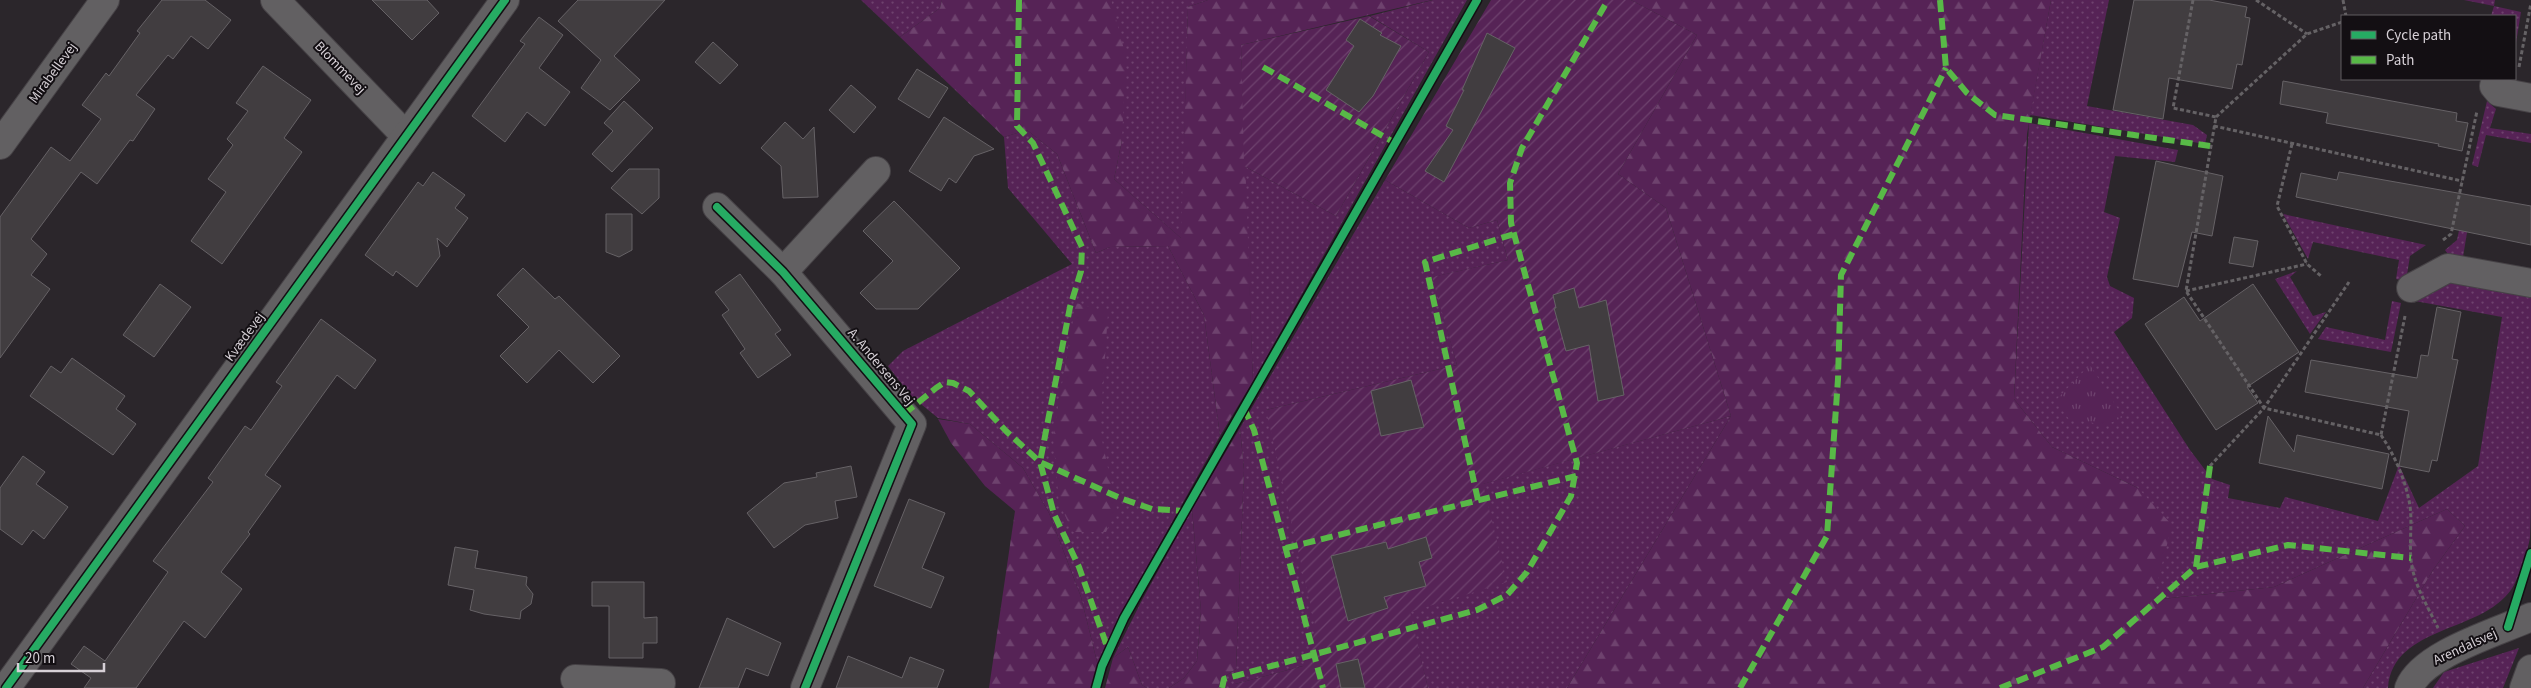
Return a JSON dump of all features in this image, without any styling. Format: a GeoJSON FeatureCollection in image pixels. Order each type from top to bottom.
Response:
{"type":"FeatureCollection","features":[{"type":"Feature","properties":{"kind":"street","name":"Mirabellevej"},"geometry":{"type":"LineString","coordinates":[[0,145],[105,0]]}},
{"type":"Feature","properties":{"kind":"street","name":"Blommevej"},"geometry":{"type":"LineString","coordinates":[[275,0],[406,136]]}},
{"type":"Feature","properties":{"kind":"street","name":"Kvædevej"},"geometry":{"type":"LineString","coordinates":[[6,688],[505,0]]}},
{"type":"Feature","properties":{"kind":"street"},"geometry":{"type":"LineString","coordinates":[[2503,80],[2499,92],[2531,98]]}},
{"type":"Feature","properties":{"kind":"street"},"geometry":{"type":"LineString","coordinates":[[782,272],[876,171]]}},
{"type":"Feature","properties":{"kind":"street","name":"A. Andersens Vej"},"geometry":{"type":"LineString","coordinates":[[716,207],[782,272],[912,424],[805,688]]}},
{"type":"Feature","properties":{"kind":"street"},"geometry":{"type":"LineString","coordinates":[[2411,288],[2448,268],[2531,283]]}},
{"type":"Feature","properties":{"kind":"street","name":"Arendalsvej"},"geometry":{"type":"LineString","coordinates":[[2409,688],[2414,677],[2421,669],[2449,652],[2531,617]]}},
{"type":"Feature","properties":{"kind":"street"},"geometry":{"type":"LineString","coordinates":[[2524,688],[2531,669]]}},
{"type":"Feature","properties":{"kind":"street"},"geometry":{"type":"LineString","coordinates":[[575,679],[661,683],[660,688]]}},
{"type":"Feature","properties":{"kind":"path"},"geometry":{"type":"LineString","coordinates":[[2193,0],[2173,108],[2216,117]]}},
{"type":"Feature","properties":{"kind":"path"},"geometry":{"type":"LineString","coordinates":[[2256,0],[2306,34]]}},
{"type":"Feature","properties":{"kind":"path"},"geometry":{"type":"LineString","coordinates":[[2343,0],[2346,15]]}},
{"type":"Feature","properties":{"kind":"path"},"geometry":{"type":"LineString","coordinates":[[2516,69],[2519,67],[2531,4]]}},
{"type":"Feature","properties":{"kind":"path"},"geometry":{"type":"LineString","coordinates":[[2341,22],[2306,34],[2216,117],[2186,291],[2264,408],[2381,435],[2392,452],[2406,488],[2410,507],[2409,546],[2414,575],[2449,652]]}},
{"type":"Feature","properties":{"kind":"path"},"geometry":{"type":"LineString","coordinates":[[2437,244],[2451,234],[2479,101],[2502,80]]}},
{"type":"Feature","properties":{"kind":"path"},"geometry":{"type":"LineString","coordinates":[[2214,126],[2462,180]]}},
{"type":"Feature","properties":{"kind":"path"},"geometry":{"type":"LineString","coordinates":[[2292,144],[2277,206],[2306,264],[2321,276]]}},
{"type":"Feature","properties":{"kind":"path"},"geometry":{"type":"LineString","coordinates":[[2186,291],[2306,264]]}},
{"type":"Feature","properties":{"kind":"path"},"geometry":{"type":"LineString","coordinates":[[2210,466],[2264,408],[2349,282]]}},
{"type":"Feature","properties":{"kind":"path"},"geometry":{"type":"LineString","coordinates":[[2381,435],[2411,288]]}},
{"type":"Feature","properties":{"kind":"green space"},"geometry":{"type":"Polygon","coordinates":[[[861,0],[942,0],[940,8],[900,37],[861,0]]]}},
{"type":"Feature","properties":{"kind":"green space"},"geometry":{"type":"Polygon","coordinates":[[[942,0],[1111,0],[1126,57],[1122,140],[1114,179],[1181,238],[1188,7],[1208,0],[1432,0],[1241,45],[1253,381],[1220,436],[1204,315],[1168,246],[1110,247],[1096,253],[1057,154],[1027,130],[1004,137],[900,37],[940,8],[942,0]]]}},
{"type":"Feature","properties":{"kind":"green space"},"geometry":{"type":"Polygon","coordinates":[[[1111,0],[1208,0],[1188,7],[1182,239],[1114,179],[1122,140],[1111,0]]]}},
{"type":"Feature","properties":{"kind":"green space"},"geometry":{"type":"Polygon","coordinates":[[[1433,0],[1467,0],[1253,381],[1244,166],[1336,216],[1429,52],[1370,16],[1433,0]]]}},
{"type":"Feature","properties":{"kind":"green space"},"geometry":{"type":"Polygon","coordinates":[[[1491,0],[1631,0],[1697,35],[1618,174],[1666,208],[1731,416],[1483,484],[1507,582],[1410,612],[1428,688],[1235,688],[1235,684],[1303,666],[1316,629],[1266,410],[1457,365],[1432,277],[1508,260],[1497,220],[1469,228],[1385,180],[1491,0]]]}},
{"type":"Feature","properties":{"kind":"green space"},"geometry":{"type":"Polygon","coordinates":[[[1631,0],[2051,0],[2027,134],[2014,399],[2052,447],[2138,488],[2172,525],[2153,600],[2274,587],[2447,509],[2465,526],[2433,570],[2363,688],[1567,688],[1731,416],[1666,208],[1618,174],[1697,35],[1631,0]]]}},
{"type":"Feature","properties":{"kind":"green space"},"geometry":{"type":"Polygon","coordinates":[[[2051,0],[2109,0],[2087,106],[2193,125],[2207,135],[2205,144],[2030,115],[2051,0]]]}},
{"type":"Feature","properties":{"kind":"green space"},"geometry":{"type":"Polygon","coordinates":[[[2464,0],[2495,0],[2494,6],[2464,0]]]}},
{"type":"Feature","properties":{"kind":"green space"},"geometry":{"type":"Polygon","coordinates":[[[2494,6],[2521,12],[2516,43],[2516,15],[2491,15],[2494,6]]]}},
{"type":"Feature","properties":{"kind":"green space"},"geometry":{"type":"Polygon","coordinates":[[[1369,16],[1429,52],[1336,216],[1244,166],[1241,45],[1369,16]]]}},
{"type":"Feature","properties":{"kind":"green space"},"geometry":{"type":"Polygon","coordinates":[[[2487,101],[2496,109],[2490,128],[2531,134],[2531,143],[2486,135],[2478,167],[2472,165],[2487,101]]]}},
{"type":"Feature","properties":{"kind":"green space"},"geometry":{"type":"Polygon","coordinates":[[[2029,123],[2178,150],[2175,162],[2115,156],[2104,212],[2120,218],[2107,277],[2110,286],[2134,298],[2132,318],[2114,332],[2190,450],[2212,479],[2230,485],[2228,498],[2280,508],[2285,497],[2378,521],[2399,465],[2419,508],[2478,466],[2502,317],[2415,301],[2447,282],[2531,296],[2530,538],[2517,580],[2501,601],[2484,613],[2423,640],[2406,651],[2394,667],[2388,688],[2363,688],[2433,570],[2465,526],[2447,509],[2274,587],[2152,600],[2138,488],[2052,447],[2014,399],[2029,123]]]}},
{"type":"Feature","properties":{"kind":"green space"},"geometry":{"type":"Polygon","coordinates":[[[1027,130],[1057,154],[1096,253],[1110,247],[1168,246],[1204,315],[1220,436],[1122,612],[1098,666],[1081,597],[1049,513],[1023,468],[970,424],[938,418],[911,396],[888,366],[903,351],[1072,264],[1008,188],[1004,137],[1027,130]]]}},
{"type":"Feature","properties":{"kind":"green space"},"geometry":{"type":"Polygon","coordinates":[[[1385,180],[1469,228],[1497,220],[1508,260],[1433,277],[1457,365],[1266,410],[1482,484],[1731,416],[1567,688],[1428,688],[1415,636],[1235,684],[1235,688],[1218,688],[1221,679],[1236,669],[1244,470],[1240,428],[1385,180]]]}},
{"type":"Feature","properties":{"kind":"green space"},"geometry":{"type":"Polygon","coordinates":[[[2473,196],[2463,257],[2450,257],[2445,250],[2457,240],[2466,197],[2473,196]]]}},
{"type":"Feature","properties":{"kind":"green space"},"geometry":{"type":"Polygon","coordinates":[[[2283,214],[2426,245],[2410,256],[2406,281],[2396,279],[2399,260],[2313,242],[2308,259],[2283,214]]]}},
{"type":"Feature","properties":{"kind":"green space"},"geometry":{"type":"Polygon","coordinates":[[[2297,271],[2290,277],[2313,316],[2326,312],[2310,334],[2275,279],[2297,271]]]}},
{"type":"Feature","properties":{"kind":"green space"},"geometry":{"type":"Polygon","coordinates":[[[2392,301],[2401,303],[2391,352],[2318,339],[2326,327],[2385,340],[2392,301]]]}},
{"type":"Feature","properties":{"kind":"green space"},"geometry":{"type":"Polygon","coordinates":[[[1076,303],[1108,312],[1100,431],[1117,510],[1106,532],[1073,532],[1059,503],[1053,436],[1076,303]]]}},
{"type":"Feature","properties":{"kind":"green space"},"geometry":{"type":"Polygon","coordinates":[[[2090,365],[2123,417],[2106,425],[2069,419],[2055,401],[2090,365]]]}},
{"type":"Feature","properties":{"kind":"green space"},"geometry":{"type":"Polygon","coordinates":[[[938,419],[970,424],[1023,468],[1049,513],[1081,597],[1098,666],[1093,688],[989,688],[1015,511],[985,486],[951,443],[938,419]]]}},
{"type":"Feature","properties":{"kind":"green space"},"geometry":{"type":"Polygon","coordinates":[[[1240,428],[1244,470],[1236,669],[1221,679],[1218,688],[1169,688],[1184,678],[1197,661],[1201,611],[1192,509],[1240,428]]]}},
{"type":"Feature","properties":{"kind":"green space"},"geometry":{"type":"Polygon","coordinates":[[[1192,509],[1201,611],[1197,661],[1184,678],[1169,688],[1147,688],[1142,685],[1128,647],[1113,658],[1192,509]]]}},
{"type":"Feature","properties":{"kind":"green space"},"geometry":{"type":"Polygon","coordinates":[[[1128,647],[1142,685],[1147,688],[1105,688],[1113,658],[1128,647]]]}},
{"type":"Feature","properties":{"kind":"green space"},"geometry":{"type":"Polygon","coordinates":[[[2519,648],[2503,688],[2433,688],[2444,672],[2519,648]]]}},
{"type":"Feature","properties":{"kind":"building"},"geometry":{"type":"Polygon","coordinates":[[[162,0],[205,0],[231,20],[208,49],[191,36],[173,59],[168,55],[136,95],[155,109],[133,141],[130,140],[97,184],[81,172],[31,239],[47,254],[31,275],[50,289],[0,358],[0,217],[51,147],[70,161],[101,119],[82,105],[106,73],[109,76],[140,33],[137,31],[162,0]]]}},
{"type":"Feature","properties":{"kind":"building"},"geometry":{"type":"Polygon","coordinates":[[[372,0],[427,0],[439,13],[412,40],[372,0]]]}},
{"type":"Feature","properties":{"kind":"building"},"geometry":{"type":"Polygon","coordinates":[[[578,0],[665,0],[614,56],[640,80],[610,110],[581,88],[601,60],[558,21],[578,0]]]}},
{"type":"Feature","properties":{"kind":"building"},"geometry":{"type":"Polygon","coordinates":[[[2134,0],[2209,0],[2247,7],[2245,17],[2250,18],[2242,65],[2237,64],[2232,89],[2169,78],[2163,119],[2113,110],[2134,0]]]}},
{"type":"Feature","properties":{"kind":"building"},"geometry":{"type":"Polygon","coordinates":[[[539,17],[563,35],[539,68],[570,92],[545,126],[527,112],[505,142],[472,116],[525,44],[520,41],[539,17]]]}},
{"type":"Feature","properties":{"kind":"building"},"geometry":{"type":"Polygon","coordinates":[[[1360,19],[1382,33],[1380,35],[1401,46],[1373,96],[1359,112],[1326,90],[1354,46],[1346,40],[1360,19]]]}},
{"type":"Feature","properties":{"kind":"building"},"geometry":{"type":"Polygon","coordinates":[[[1487,33],[1515,48],[1444,182],[1425,171],[1453,130],[1446,126],[1464,90],[1462,90],[1487,33]]]}},
{"type":"Feature","properties":{"kind":"building"},"geometry":{"type":"Polygon","coordinates":[[[713,42],[738,65],[720,84],[695,62],[713,42]]]}},
{"type":"Feature","properties":{"kind":"building"},"geometry":{"type":"Polygon","coordinates":[[[263,66],[311,100],[284,138],[302,152],[222,264],[191,241],[226,192],[208,179],[233,145],[227,139],[248,111],[236,103],[263,66]]]}},
{"type":"Feature","properties":{"kind":"building"},"geometry":{"type":"Polygon","coordinates":[[[917,69],[948,88],[929,118],[898,99],[917,69]]]}},
{"type":"Feature","properties":{"kind":"building"},"geometry":{"type":"Polygon","coordinates":[[[2283,81],[2457,113],[2456,121],[2468,123],[2462,151],[2438,146],[2439,144],[2326,123],[2328,113],[2280,104],[2283,81]]]}},
{"type":"Feature","properties":{"kind":"building"},"geometry":{"type":"Polygon","coordinates":[[[851,85],[876,107],[854,133],[829,110],[851,85]]]}},
{"type":"Feature","properties":{"kind":"building"},"geometry":{"type":"Polygon","coordinates":[[[624,101],[653,128],[612,172],[592,154],[613,131],[604,123],[624,101]]]}},
{"type":"Feature","properties":{"kind":"building"},"geometry":{"type":"Polygon","coordinates":[[[944,117],[994,149],[974,156],[956,183],[949,178],[941,191],[909,171],[944,117]]]}},
{"type":"Feature","properties":{"kind":"building"},"geometry":{"type":"Polygon","coordinates":[[[785,122],[803,139],[814,127],[818,197],[783,198],[781,166],[761,148],[785,122]]]}},
{"type":"Feature","properties":{"kind":"building"},"geometry":{"type":"Polygon","coordinates":[[[2156,161],[2223,176],[2212,236],[2192,232],[2178,287],[2133,279],[2156,161]]]}},
{"type":"Feature","properties":{"kind":"building"},"geometry":{"type":"Polygon","coordinates":[[[629,169],[659,169],[659,198],[642,214],[611,188],[629,169]]]}},
{"type":"Feature","properties":{"kind":"building"},"geometry":{"type":"Polygon","coordinates":[[[433,172],[465,195],[455,208],[468,218],[447,247],[437,238],[440,256],[417,287],[396,271],[393,276],[365,255],[418,182],[423,186],[433,172]]]}},
{"type":"Feature","properties":{"kind":"building"},"geometry":{"type":"Polygon","coordinates":[[[2339,172],[2531,206],[2531,245],[2296,197],[2301,173],[2337,180],[2339,172]]]}},
{"type":"Feature","properties":{"kind":"building"},"geometry":{"type":"Polygon","coordinates":[[[894,201],[960,268],[918,309],[876,309],[860,293],[893,261],[863,231],[894,201]]]}},
{"type":"Feature","properties":{"kind":"building"},"geometry":{"type":"Polygon","coordinates":[[[606,214],[632,214],[632,250],[619,257],[606,252],[606,214]]]}},
{"type":"Feature","properties":{"kind":"building"},"geometry":{"type":"Polygon","coordinates":[[[2234,237],[2258,241],[2253,267],[2229,263],[2234,237]]]}},
{"type":"Feature","properties":{"kind":"building"},"geometry":{"type":"Polygon","coordinates":[[[523,268],[555,299],[559,296],[620,356],[593,383],[559,350],[527,383],[500,356],[529,327],[497,295],[523,268]]]}},
{"type":"Feature","properties":{"kind":"building"},"geometry":{"type":"Polygon","coordinates":[[[740,274],[781,330],[775,334],[791,355],[758,378],[740,353],[745,349],[722,315],[729,310],[715,292],[740,274]]]}},
{"type":"Feature","properties":{"kind":"building"},"geometry":{"type":"Polygon","coordinates":[[[160,284],[191,307],[154,357],[123,335],[160,284]]]}},
{"type":"Feature","properties":{"kind":"building"},"geometry":{"type":"Polygon","coordinates":[[[2253,284],[2299,352],[2247,387],[2258,403],[2216,430],[2145,324],[2184,297],[2200,321],[2253,284]]]}},
{"type":"Feature","properties":{"kind":"building"},"geometry":{"type":"Polygon","coordinates":[[[1574,288],[1579,308],[1606,300],[1624,395],[1598,401],[1589,345],[1566,351],[1554,308],[1556,308],[1553,295],[1574,288]]]}},
{"type":"Feature","properties":{"kind":"building"},"geometry":{"type":"Polygon","coordinates":[[[2437,307],[2461,312],[2452,359],[2458,360],[2437,461],[2432,460],[2429,472],[2399,466],[2409,411],[2305,392],[2311,360],[2417,378],[2421,355],[2428,356],[2437,307]]]}},
{"type":"Feature","properties":{"kind":"building"},"geometry":{"type":"Polygon","coordinates":[[[321,319],[376,360],[355,389],[337,375],[265,475],[281,486],[248,532],[250,534],[221,572],[242,589],[205,638],[184,621],[136,688],[84,688],[91,678],[71,664],[84,646],[105,661],[168,572],[153,561],[213,482],[208,478],[245,426],[251,430],[282,386],[276,382],[321,319]]]}},
{"type":"Feature","properties":{"kind":"building"},"geometry":{"type":"Polygon","coordinates":[[[72,358],[125,396],[116,409],[136,424],[113,455],[30,396],[51,366],[61,373],[72,358]]]}},
{"type":"Feature","properties":{"kind":"building"},"geometry":{"type":"Polygon","coordinates":[[[1411,380],[1424,427],[1381,436],[1371,391],[1411,380]]]}},
{"type":"Feature","properties":{"kind":"building"},"geometry":{"type":"Polygon","coordinates":[[[2268,416],[2294,452],[2297,435],[2389,454],[2382,489],[2259,463],[2268,416]]]}},
{"type":"Feature","properties":{"kind":"building"},"geometry":{"type":"Polygon","coordinates":[[[23,456],[45,472],[36,484],[68,507],[44,539],[33,530],[22,545],[0,529],[0,488],[23,456]]]}},
{"type":"Feature","properties":{"kind":"building"},"geometry":{"type":"Polygon","coordinates":[[[851,466],[857,497],[835,501],[838,518],[805,525],[774,548],[747,513],[784,483],[817,477],[816,473],[851,466]]]}},
{"type":"Feature","properties":{"kind":"building"},"geometry":{"type":"Polygon","coordinates":[[[909,499],[945,513],[922,568],[944,577],[931,608],[874,586],[909,499]]]}},
{"type":"Feature","properties":{"kind":"building"},"geometry":{"type":"Polygon","coordinates":[[[1426,537],[1432,558],[1419,562],[1426,586],[1384,597],[1388,608],[1348,621],[1331,556],[1386,542],[1388,549],[1426,537]]]}},
{"type":"Feature","properties":{"kind":"building"},"geometry":{"type":"Polygon","coordinates":[[[455,547],[478,551],[475,568],[527,577],[526,585],[533,594],[531,604],[521,611],[520,619],[470,610],[474,590],[448,585],[455,547]]]}},
{"type":"Feature","properties":{"kind":"building"},"geometry":{"type":"Polygon","coordinates":[[[592,582],[644,582],[644,618],[657,617],[657,643],[643,643],[643,658],[609,658],[609,606],[592,606],[592,582]]]}},
{"type":"Feature","properties":{"kind":"building"},"geometry":{"type":"Polygon","coordinates":[[[727,618],[781,643],[768,676],[746,668],[738,688],[699,688],[727,618]]]}},
{"type":"Feature","properties":{"kind":"building"},"geometry":{"type":"Polygon","coordinates":[[[848,656],[902,678],[910,657],[944,670],[937,688],[836,688],[848,656]]]}},
{"type":"Feature","properties":{"kind":"building"},"geometry":{"type":"Polygon","coordinates":[[[1358,659],[1365,688],[1341,688],[1336,664],[1358,659]]]}},
{"type":"Feature","properties":{"kind":"marked path"},"geometry":{"type":"LineString","coordinates":[[1019,0],[1017,126],[1033,143],[1082,247],[1081,271],[1070,307],[1040,462],[1054,514],[1079,567],[1109,652]]}},
{"type":"Feature","properties":{"kind":"marked path"},"geometry":{"type":"LineString","coordinates":[[1222,688],[1224,679],[1477,610],[1507,595],[1527,572],[1571,496],[1577,463],[1511,223],[1510,183],[1522,148],[1608,0]]}},
{"type":"Feature","properties":{"kind":"marked path"},"geometry":{"type":"LineString","coordinates":[[1940,0],[1946,68],[1967,93],[1995,115],[2210,146]]}},
{"type":"Feature","properties":{"kind":"marked path"},"geometry":{"type":"LineString","coordinates":[[1263,67],[1395,143]]}},
{"type":"Feature","properties":{"kind":"marked path"},"geometry":{"type":"LineString","coordinates":[[1740,688],[1827,536],[1838,379],[1841,275],[1946,68]]}},
{"type":"Feature","properties":{"kind":"marked path"},"geometry":{"type":"LineString","coordinates":[[1478,500],[1425,262],[1514,234]]}},
{"type":"Feature","properties":{"kind":"marked path"},"geometry":{"type":"LineString","coordinates":[[904,414],[945,382],[953,383],[969,391],[1006,431],[1040,462],[1120,498],[1152,509],[1185,511]]}},
{"type":"Feature","properties":{"kind":"marked path"},"geometry":{"type":"LineString","coordinates":[[1244,408],[1254,430],[1323,688]]}},
{"type":"Feature","properties":{"kind":"marked path"},"geometry":{"type":"LineString","coordinates":[[2196,567],[2210,466]]}},
{"type":"Feature","properties":{"kind":"marked path"},"geometry":{"type":"LineString","coordinates":[[1286,548],[1576,476]]}},
{"type":"Feature","properties":{"kind":"marked path"},"geometry":{"type":"LineString","coordinates":[[2000,688],[2103,647],[2196,567],[2288,545],[2411,558]]}},
{"type":"Feature","properties":{"kind":"cycle path"},"geometry":{"type":"LineString","coordinates":[[6,688],[505,0]]}},
{"type":"Feature","properties":{"kind":"cycle path"},"geometry":{"type":"LineString","coordinates":[[1096,688],[1102,666],[1124,618],[1477,0]]}},
{"type":"Feature","properties":{"kind":"cycle path"},"geometry":{"type":"LineString","coordinates":[[717,207],[783,272],[912,424],[805,688]]}},
{"type":"Feature","properties":{"kind":"cycle path"},"geometry":{"type":"LineString","coordinates":[[2508,627],[2531,553]]}}]}
